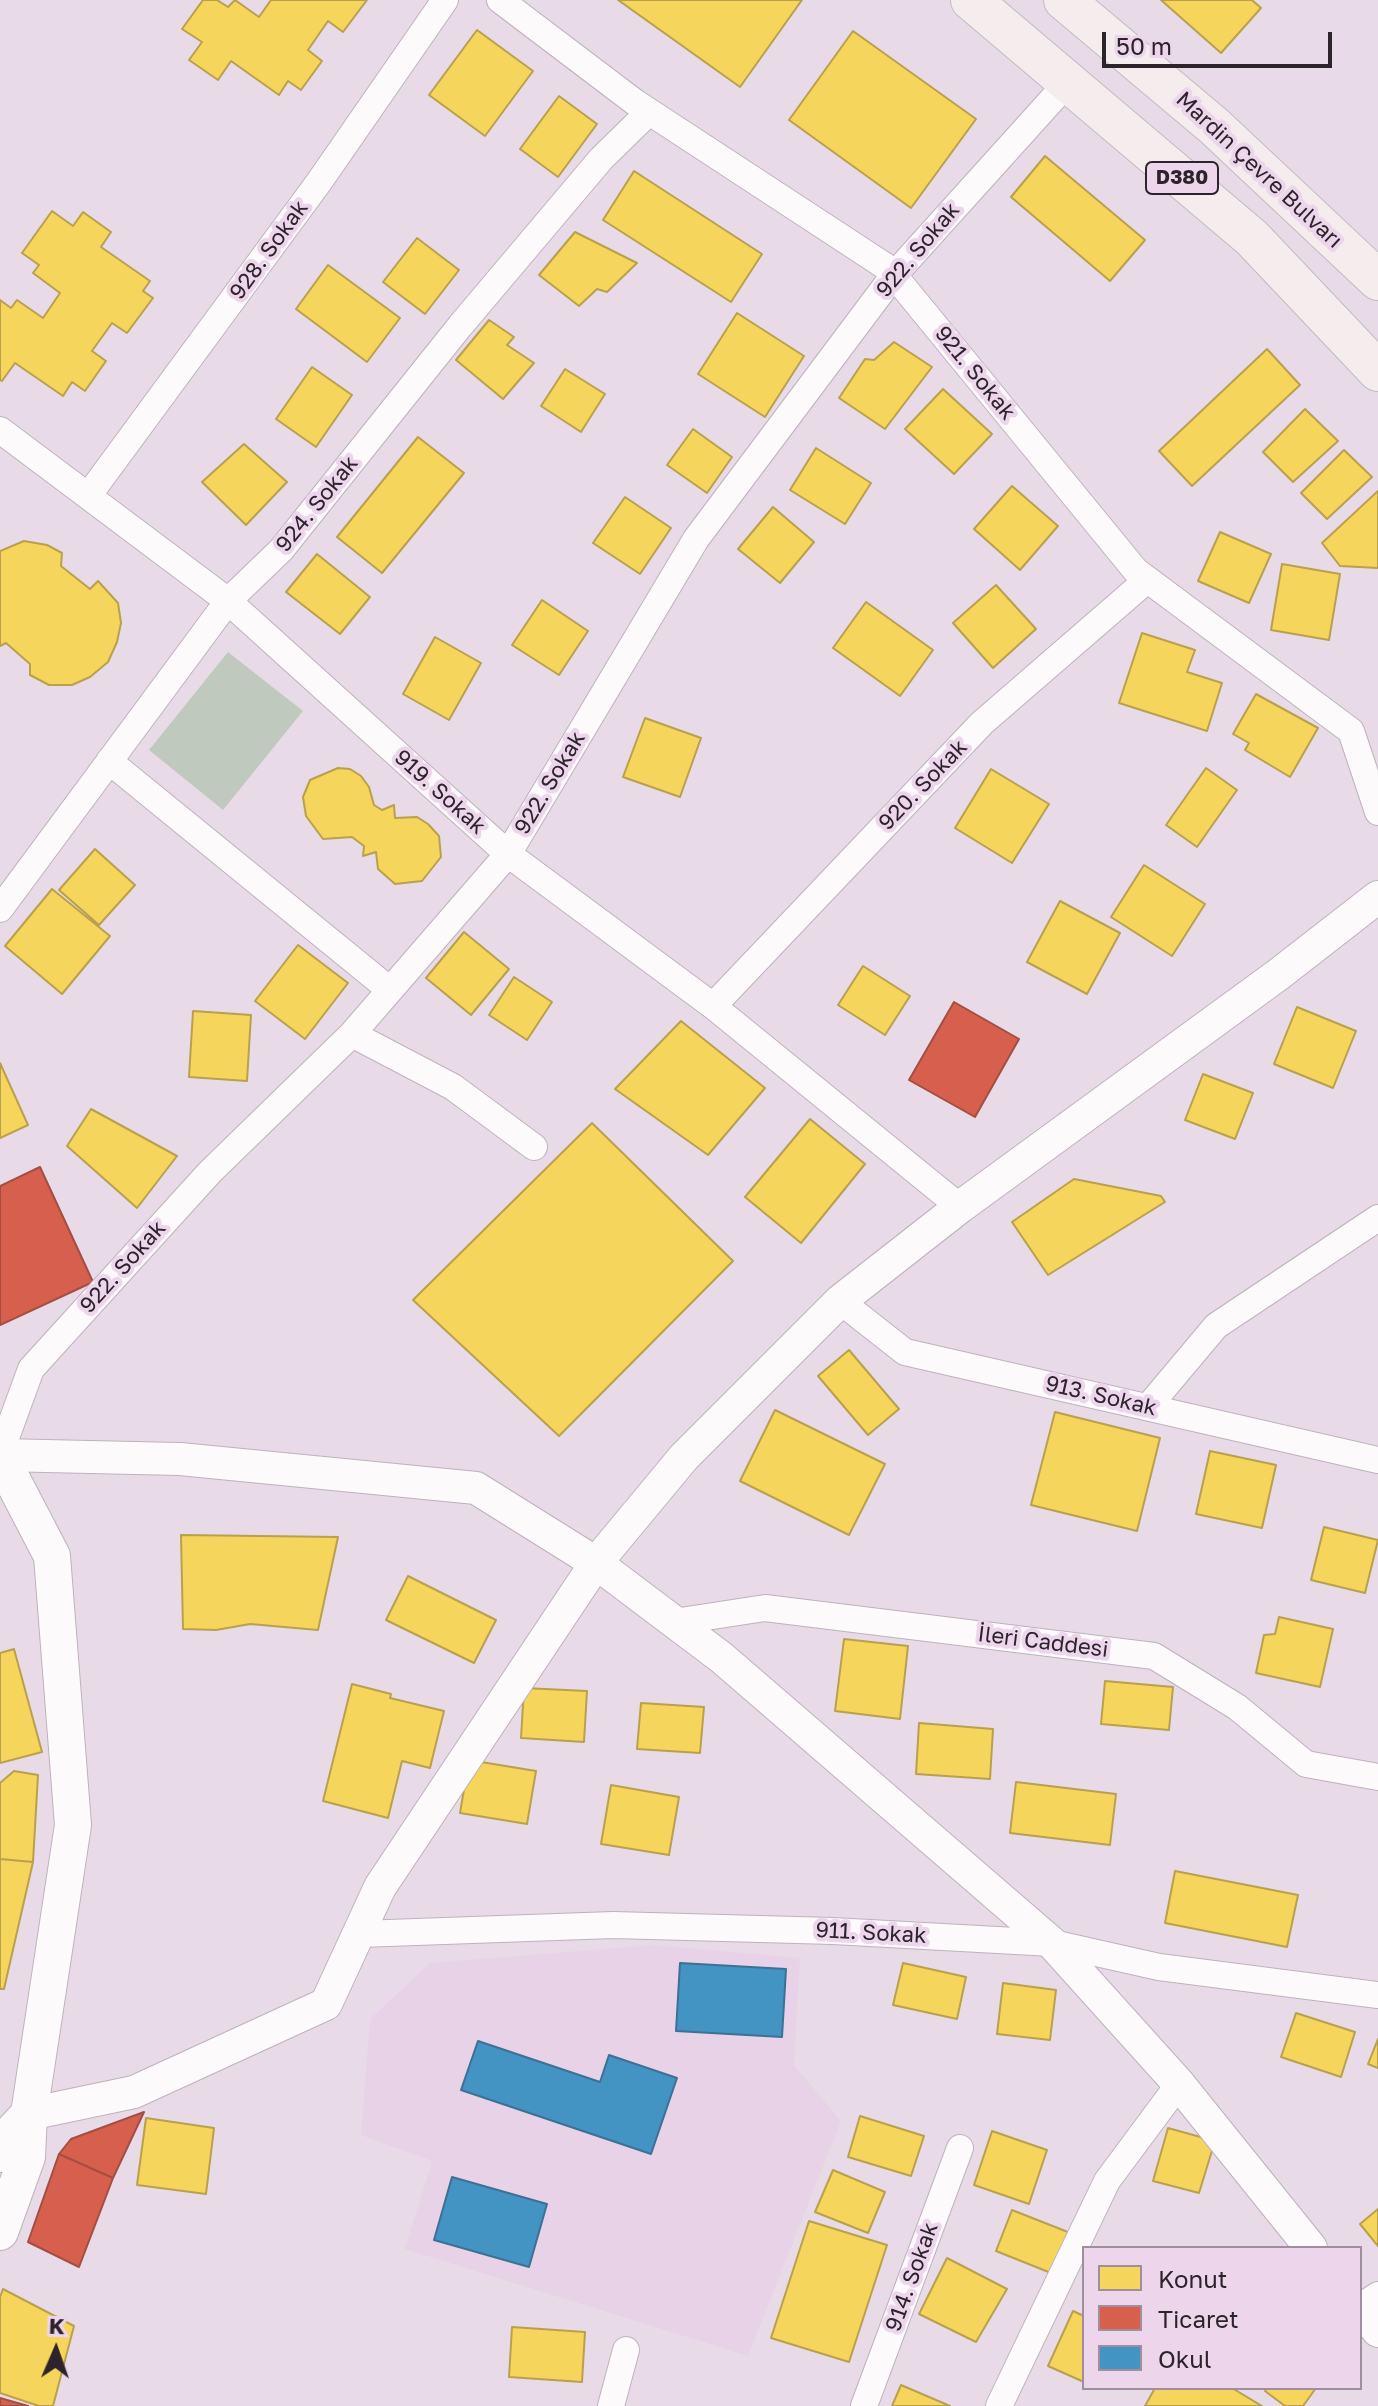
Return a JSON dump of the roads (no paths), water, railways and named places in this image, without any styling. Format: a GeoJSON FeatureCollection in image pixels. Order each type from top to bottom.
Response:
{"type":"FeatureCollection","features":[{"type":"Feature","properties":{"kind":"main road","name":"D380"},"geometry":{"type":"LineString","coordinates":[[971,0],[1252,238],[1378,371]]}},
{"type":"Feature","properties":{"kind":"main road","name":"Mardin Çevre Bulvarı"},"geometry":{"type":"LineString","coordinates":[[1064,0],[1214,126],[1378,280]]}},
{"type":"Feature","properties":{"kind":"main road"},"geometry":{"type":"LineString","coordinates":[[0,1455],[52,1556],[73,1825],[29,2114],[27,2157],[0,2232]]}},
{"type":"Feature","properties":{"kind":"main road"},"geometry":{"type":"LineString","coordinates":[[0,2154],[4,2141],[29,2114]]}},
{"type":"Feature","properties":{"kind":"street","name":"928. Sokak"},"geometry":{"type":"LineString","coordinates":[[88,496],[310,194],[445,0]]}},
{"type":"Feature","properties":{"kind":"street","name":"921. Sokak"},"geometry":{"type":"LineString","coordinates":[[500,0],[649,112],[888,268],[1136,571],[1351,731],[1378,812]]}},
{"type":"Feature","properties":{"kind":"street","name":"922. Sokak"},"geometry":{"type":"LineString","coordinates":[[0,1455],[31,1369],[210,1172],[352,1034],[508,854],[696,539],[894,275],[1069,81]]}},
{"type":"Feature","properties":{"kind":"street","name":"924. Sokak"},"geometry":{"type":"LineString","coordinates":[[0,909],[228,601],[281,550],[460,326],[601,159],[649,112]]}},
{"type":"Feature","properties":{"kind":"street","name":"919. Sokak"},"geometry":{"type":"LineString","coordinates":[[0,430],[228,601],[508,854],[713,1006],[960,1207]]}},
{"type":"Feature","properties":{"kind":"street","name":"920. Sokak"},"geometry":{"type":"LineString","coordinates":[[713,1006],[982,723],[1147,580]]}},
{"type":"Feature","properties":{"kind":"street"},"geometry":{"type":"LineString","coordinates":[[109,761],[390,990]]}},
{"type":"Feature","properties":{"kind":"street"},"geometry":{"type":"LineString","coordinates":[[29,2114],[134,2092],[326,2004],[380,1887],[596,1563],[684,1457],[840,1301],[960,1207],[1279,974],[1378,897]]}},
{"type":"Feature","properties":{"kind":"street"},"geometry":{"type":"LineString","coordinates":[[352,1034],[453,1087],[534,1147]]}},
{"type":"Feature","properties":{"kind":"street"},"geometry":{"type":"LineString","coordinates":[[1148,1407],[1216,1326],[1378,1218]]}},
{"type":"Feature","properties":{"kind":"street","name":"913. Sokak"},"geometry":{"type":"LineString","coordinates":[[840,1301],[905,1352],[1378,1460]]}},
{"type":"Feature","properties":{"kind":"street"},"geometry":{"type":"LineString","coordinates":[[0,1455],[180,1459],[476,1488],[596,1563],[733,1668],[1052,1943],[1179,2084],[1309,2246]]}},
{"type":"Feature","properties":{"kind":"street","name":"İleri Caddesi"},"geometry":{"type":"LineString","coordinates":[[674,1622],[765,1608],[1154,1656],[1237,1707],[1306,1764],[1378,1777]]}},
{"type":"Feature","properties":{"kind":"street","name":"911. Sokak"},"geometry":{"type":"LineString","coordinates":[[360,1934],[613,1925],[833,1931],[1052,1943],[1159,1967],[1378,1995]]}},
{"type":"Feature","properties":{"kind":"street"},"geometry":{"type":"LineString","coordinates":[[999,2406],[1107,2181],[1179,2084]]}},
{"type":"Feature","properties":{"kind":"street","name":"914. Sokak"},"geometry":{"type":"LineString","coordinates":[[864,2406],[960,2148]]}},
{"type":"Feature","properties":{"kind":"street"},"geometry":{"type":"LineString","coordinates":[[1362,2311],[1378,2331]]}},
{"type":"Feature","properties":{"kind":"street"},"geometry":{"type":"LineString","coordinates":[[611,2406],[626,2350]]}}]}
